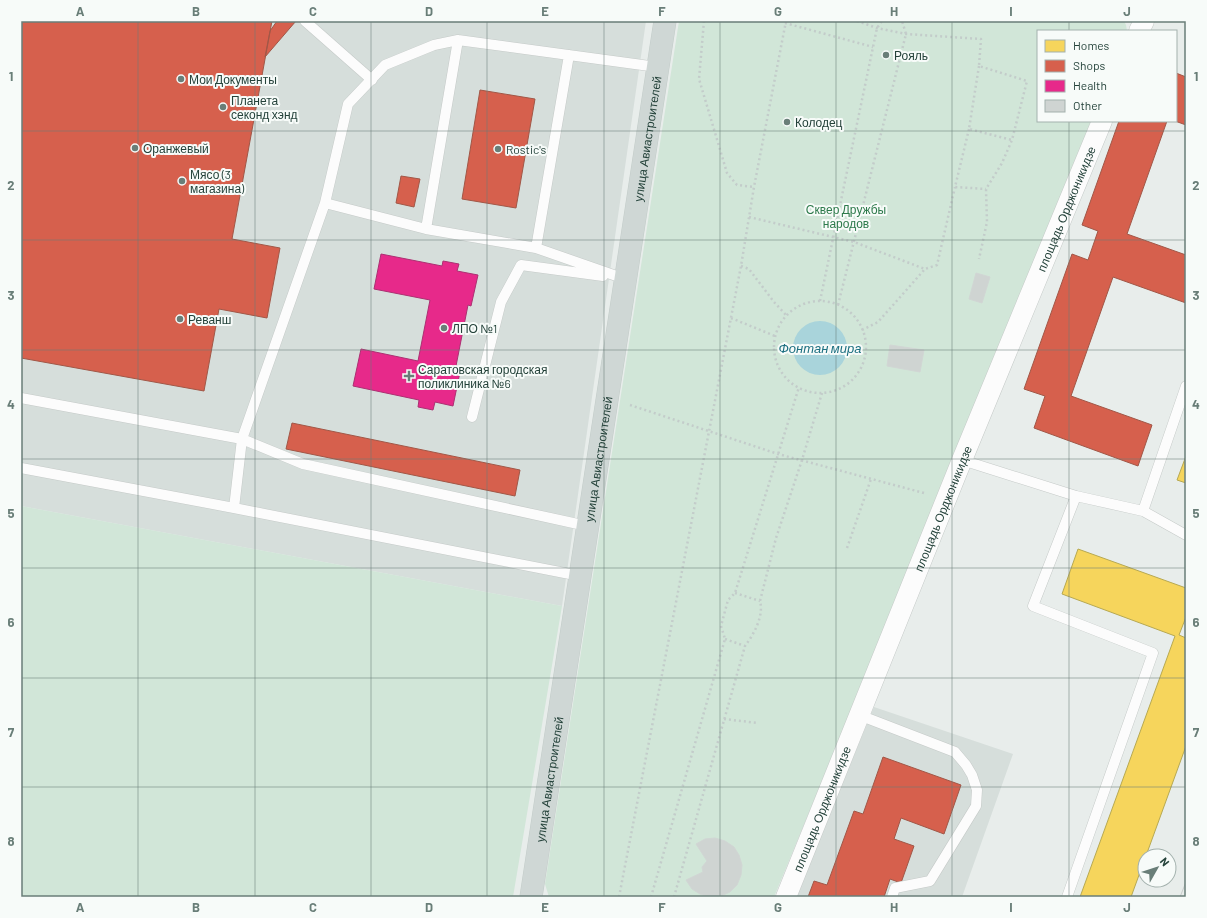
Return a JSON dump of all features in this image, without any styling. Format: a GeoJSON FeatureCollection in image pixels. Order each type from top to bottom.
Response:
{"type":"FeatureCollection","features":[{"type":"Feature","properties":{"kind":"main road","name":"улица Авиастроителей"},"geometry":{"type":"LineString","coordinates":[[531,897],[665,21]]}},
{"type":"Feature","properties":{"kind":"street"},"geometry":{"type":"LineString","coordinates":[[1140,30],[1144,21]]}},
{"type":"Feature","properties":{"kind":"street","name":"площадь Орджоникидзе"},"geometry":{"type":"LineString","coordinates":[[786,897],[858,715],[1102,122]]}},
{"type":"Feature","properties":{"kind":"lane"},"geometry":{"type":"LineString","coordinates":[[305,21],[372,80]]}},
{"type":"Feature","properties":{"kind":"lane"},"geometry":{"type":"LineString","coordinates":[[426,229],[458,40]]}},
{"type":"Feature","properties":{"kind":"lane"},"geometry":{"type":"LineString","coordinates":[[234,508],[242,439],[325,203],[348,104],[385,65],[434,45],[458,40],[657,67]]}},
{"type":"Feature","properties":{"kind":"lane"},"geometry":{"type":"LineString","coordinates":[[536,248],[569,55]]}},
{"type":"Feature","properties":{"kind":"lane"},"geometry":{"type":"LineString","coordinates":[[325,203],[426,229],[536,248],[625,279]]}},
{"type":"Feature","properties":{"kind":"lane"},"geometry":{"type":"LineString","coordinates":[[472,417],[502,302],[521,265],[625,279]]}},
{"type":"Feature","properties":{"kind":"lane"},"geometry":{"type":"LineString","coordinates":[[1143,511],[1186,386]]}},
{"type":"Feature","properties":{"kind":"lane"},"geometry":{"type":"LineString","coordinates":[[21,398],[242,439],[304,464],[587,526]]}},
{"type":"Feature","properties":{"kind":"lane"},"geometry":{"type":"LineString","coordinates":[[962,460],[1076,496],[1143,511],[1186,535]]}},
{"type":"Feature","properties":{"kind":"lane"},"geometry":{"type":"LineString","coordinates":[[21,468],[580,576]]}},
{"type":"Feature","properties":{"kind":"lane"},"geometry":{"type":"LineString","coordinates":[[1067,897],[1153,653],[1033,606],[1076,496]]}},
{"type":"Feature","properties":{"kind":"lane"},"geometry":{"type":"LineString","coordinates":[[858,715],[955,752],[972,775],[977,790],[976,806],[930,881],[895,888],[892,897]]}},
{"type":"Feature","properties":{"kind":"path"},"geometry":{"type":"LineString","coordinates":[[704,21],[699,79],[727,173],[737,185],[754,187]]}},
{"type":"Feature","properties":{"kind":"path"},"geometry":{"type":"LineString","coordinates":[[857,21],[877,28],[906,34],[981,39],[979,66],[969,129],[937,265],[925,270],[878,322],[862,330]]}},
{"type":"Feature","properties":{"kind":"path"},"geometry":{"type":"LineString","coordinates":[[820,301],[877,28],[882,21]]}},
{"type":"Feature","properties":{"kind":"path"},"geometry":{"type":"LineString","coordinates":[[838,304],[906,34],[902,21]]}},
{"type":"Feature","properties":{"kind":"path"},"geometry":{"type":"LineString","coordinates":[[619,897],[741,266],[754,187],[786,22],[873,47]]}},
{"type":"Feature","properties":{"kind":"path"},"geometry":{"type":"LineString","coordinates":[[979,66],[1027,81],[1012,140],[1002,163],[986,189],[987,222],[979,259]]}},
{"type":"Feature","properties":{"kind":"path"},"geometry":{"type":"LineString","coordinates":[[969,129],[1012,140]]}},
{"type":"Feature","properties":{"kind":"path"},"geometry":{"type":"LineString","coordinates":[[955,187],[986,189]]}},
{"type":"Feature","properties":{"kind":"path"},"geometry":{"type":"LineString","coordinates":[[749,217],[854,242],[925,270]]}},
{"type":"Feature","properties":{"kind":"path"},"geometry":{"type":"LineString","coordinates":[[741,266],[749,270],[786,315]]}},
{"type":"Feature","properties":{"kind":"path"},"geometry":{"type":"LineString","coordinates":[[820,301],[838,304],[851,313],[860,325],[866,340],[865,355],[860,370],[850,381],[837,389],[822,393],[810,392],[789,380],[781,371],[776,360],[774,348],[775,336],[786,315],[796,307],[808,302],[820,301]]}},
{"type":"Feature","properties":{"kind":"path"},"geometry":{"type":"LineString","coordinates":[[731,318],[775,336]]}},
{"type":"Feature","properties":{"kind":"path"},"geometry":{"type":"LineString","coordinates":[[651,897],[725,639],[721,626],[728,600],[735,593],[799,387]]}},
{"type":"Feature","properties":{"kind":"path"},"geometry":{"type":"LineString","coordinates":[[674,897],[745,646],[753,636],[762,608],[760,601],[776,538],[822,393]]}},
{"type":"Feature","properties":{"kind":"path"},"geometry":{"type":"LineString","coordinates":[[628,405],[778,454],[925,493]]}},
{"type":"Feature","properties":{"kind":"path"},"geometry":{"type":"LineString","coordinates":[[847,548],[871,479]]}},
{"type":"Feature","properties":{"kind":"path"},"geometry":{"type":"LineString","coordinates":[[735,593],[760,601]]}},
{"type":"Feature","properties":{"kind":"path"},"geometry":{"type":"LineString","coordinates":[[725,639],[745,646]]}},
{"type":"Feature","properties":{"kind":"path"},"geometry":{"type":"LineString","coordinates":[[724,719],[758,722]]}},
{"type":"Feature","properties":{"kind":"shaded area"},"geometry":{"type":"Polygon","coordinates":[[[21,21],[646,21],[562,606],[21,506],[21,21]]]}},
{"type":"Feature","properties":{"kind":"shaded area"},"geometry":{"type":"Polygon","coordinates":[[[874,707],[1013,754],[962,897],[796,897],[874,707]]]}},
{"type":"Feature","properties":{"kind":"green space","name":"Сквер Дружбы народов"},"geometry":{"type":"Polygon","coordinates":[[[679,21],[1124,21],[1127,30],[1037,30],[1037,122],[1095,122],[774,897],[549,897],[545,884],[679,21]]]}},
{"type":"Feature","properties":{"kind":"green space"},"geometry":{"type":"Polygon","coordinates":[[[21,506],[562,606],[513,897],[21,897],[21,506]]]}},
{"type":"Feature","properties":{"kind":"water","name":"Фонтан мира"},"geometry":{"type":"Polygon","coordinates":[[[820,321],[830,323],[839,329],[845,338],[847,348],[845,358],[839,367],[830,373],[820,375],[810,373],[801,367],[795,358],[793,348],[795,338],[801,329],[810,323],[820,321]]]}},
{"type":"Feature","properties":{"kind":"building: Homes"},"geometry":{"type":"Polygon","coordinates":[[[1186,456],[1186,483],[1177,480],[1186,456]]]}},
{"type":"Feature","properties":{"kind":"building: Homes"},"geometry":{"type":"Polygon","coordinates":[[[1078,549],[1186,588],[1186,617],[1179,635],[1186,638],[1186,746],[1149,848],[1137,848],[1137,881],[1131,897],[1080,897],[1175,636],[1062,594],[1078,549]]]}},
{"type":"Feature","properties":{"kind":"building: Shops","name":"Оранжевый"},"geometry":{"type":"Polygon","coordinates":[[[21,21],[272,21],[232,239],[280,248],[267,318],[219,309],[204,391],[21,358],[21,21]]]}},
{"type":"Feature","properties":{"kind":"building: Shops"},"geometry":{"type":"Polygon","coordinates":[[[277,21],[296,21],[265,57],[270,31],[277,21]]]}},
{"type":"Feature","properties":{"kind":"building: Shops"},"geometry":{"type":"Polygon","coordinates":[[[1177,73],[1186,77],[1186,125],[1177,122],[1177,73]]]}},
{"type":"Feature","properties":{"kind":"building: Shops","name":"Rostic's"},"geometry":{"type":"Polygon","coordinates":[[[480,90],[535,99],[516,208],[462,199],[480,90]]]}},
{"type":"Feature","properties":{"kind":"building: Shops"},"geometry":{"type":"Polygon","coordinates":[[[1119,122],[1167,122],[1127,234],[1186,255],[1186,303],[1113,277],[1071,396],[1152,425],[1138,466],[1034,428],[1045,396],[1024,389],[1072,254],[1088,260],[1098,231],[1082,225],[1119,122]]]}},
{"type":"Feature","properties":{"kind":"building: Shops"},"geometry":{"type":"Polygon","coordinates":[[[401,176],[420,179],[414,207],[396,203],[401,176]]]}},
{"type":"Feature","properties":{"kind":"building: Shops"},"geometry":{"type":"Polygon","coordinates":[[[292,423],[520,470],[515,496],[286,449],[292,423]]]}},
{"type":"Feature","properties":{"kind":"building: Shops"},"geometry":{"type":"Polygon","coordinates":[[[883,757],[961,785],[944,834],[901,818],[894,839],[914,846],[901,883],[890,879],[884,897],[808,897],[814,881],[827,885],[854,811],[863,814],[883,757]]]}},
{"type":"Feature","properties":{"kind":"building: Health","name":"ЛПО №1"},"geometry":{"type":"Polygon","coordinates":[[[381,254],[442,266],[443,261],[459,264],[457,271],[478,275],[471,306],[468,305],[455,371],[460,372],[453,406],[435,402],[433,410],[418,407],[419,400],[353,386],[361,349],[418,361],[430,300],[374,289],[381,254]]]}},
{"type":"Feature","properties":{"kind":"building: Other"},"geometry":{"type":"Polygon","coordinates":[[[976,273],[990,277],[982,303],[969,299],[976,273]]]}},
{"type":"Feature","properties":{"kind":"building: Other"},"geometry":{"type":"Polygon","coordinates":[[[890,345],[924,350],[920,372],[887,366],[890,345]]]}},
{"type":"Feature","properties":{"kind":"building: Other"},"geometry":{"type":"Polygon","coordinates":[[[715,838],[725,841],[734,847],[739,855],[742,865],[741,875],[737,885],[730,892],[721,896],[709,897],[692,889],[686,880],[703,872],[702,867],[707,861],[696,844],[705,839],[715,838]]]}},
{"type":"Feature","properties":{"kind":"tram line"},"geometry":{"type":"LineString","coordinates":[[1180,897],[1186,882]]}},
{"type":"Feature","properties":{"kind":"place","name":"Рояль"},"geometry":{"type":"Point","coordinates":[886,55]}},
{"type":"Feature","properties":{"kind":"place","name":"Мои Документы"},"geometry":{"type":"Point","coordinates":[181,79]}},
{"type":"Feature","properties":{"kind":"place","name":"Планета секонд хэнд"},"geometry":{"type":"Point","coordinates":[223,107]}},
{"type":"Feature","properties":{"kind":"place","name":"Колодец"},"geometry":{"type":"Point","coordinates":[787,122]}},
{"type":"Feature","properties":{"kind":"place","name":"Оранжевый"},"geometry":{"type":"Point","coordinates":[135,148]}},
{"type":"Feature","properties":{"kind":"place","name":"Rostic's"},"geometry":{"type":"Point","coordinates":[498,149]}},
{"type":"Feature","properties":{"kind":"place","name":"Мясо (3 магазина)"},"geometry":{"type":"Point","coordinates":[182,181]}},
{"type":"Feature","properties":{"kind":"place","name":"Реванш"},"geometry":{"type":"Point","coordinates":[180,319]}},
{"type":"Feature","properties":{"kind":"place","name":"ЛПО №1"},"geometry":{"type":"Point","coordinates":[444,328]}},
{"type":"Feature","properties":{"kind":"place","name":"Саратовская городская поликлиника №6"},"geometry":{"type":"Point","coordinates":[409,376]}}]}
